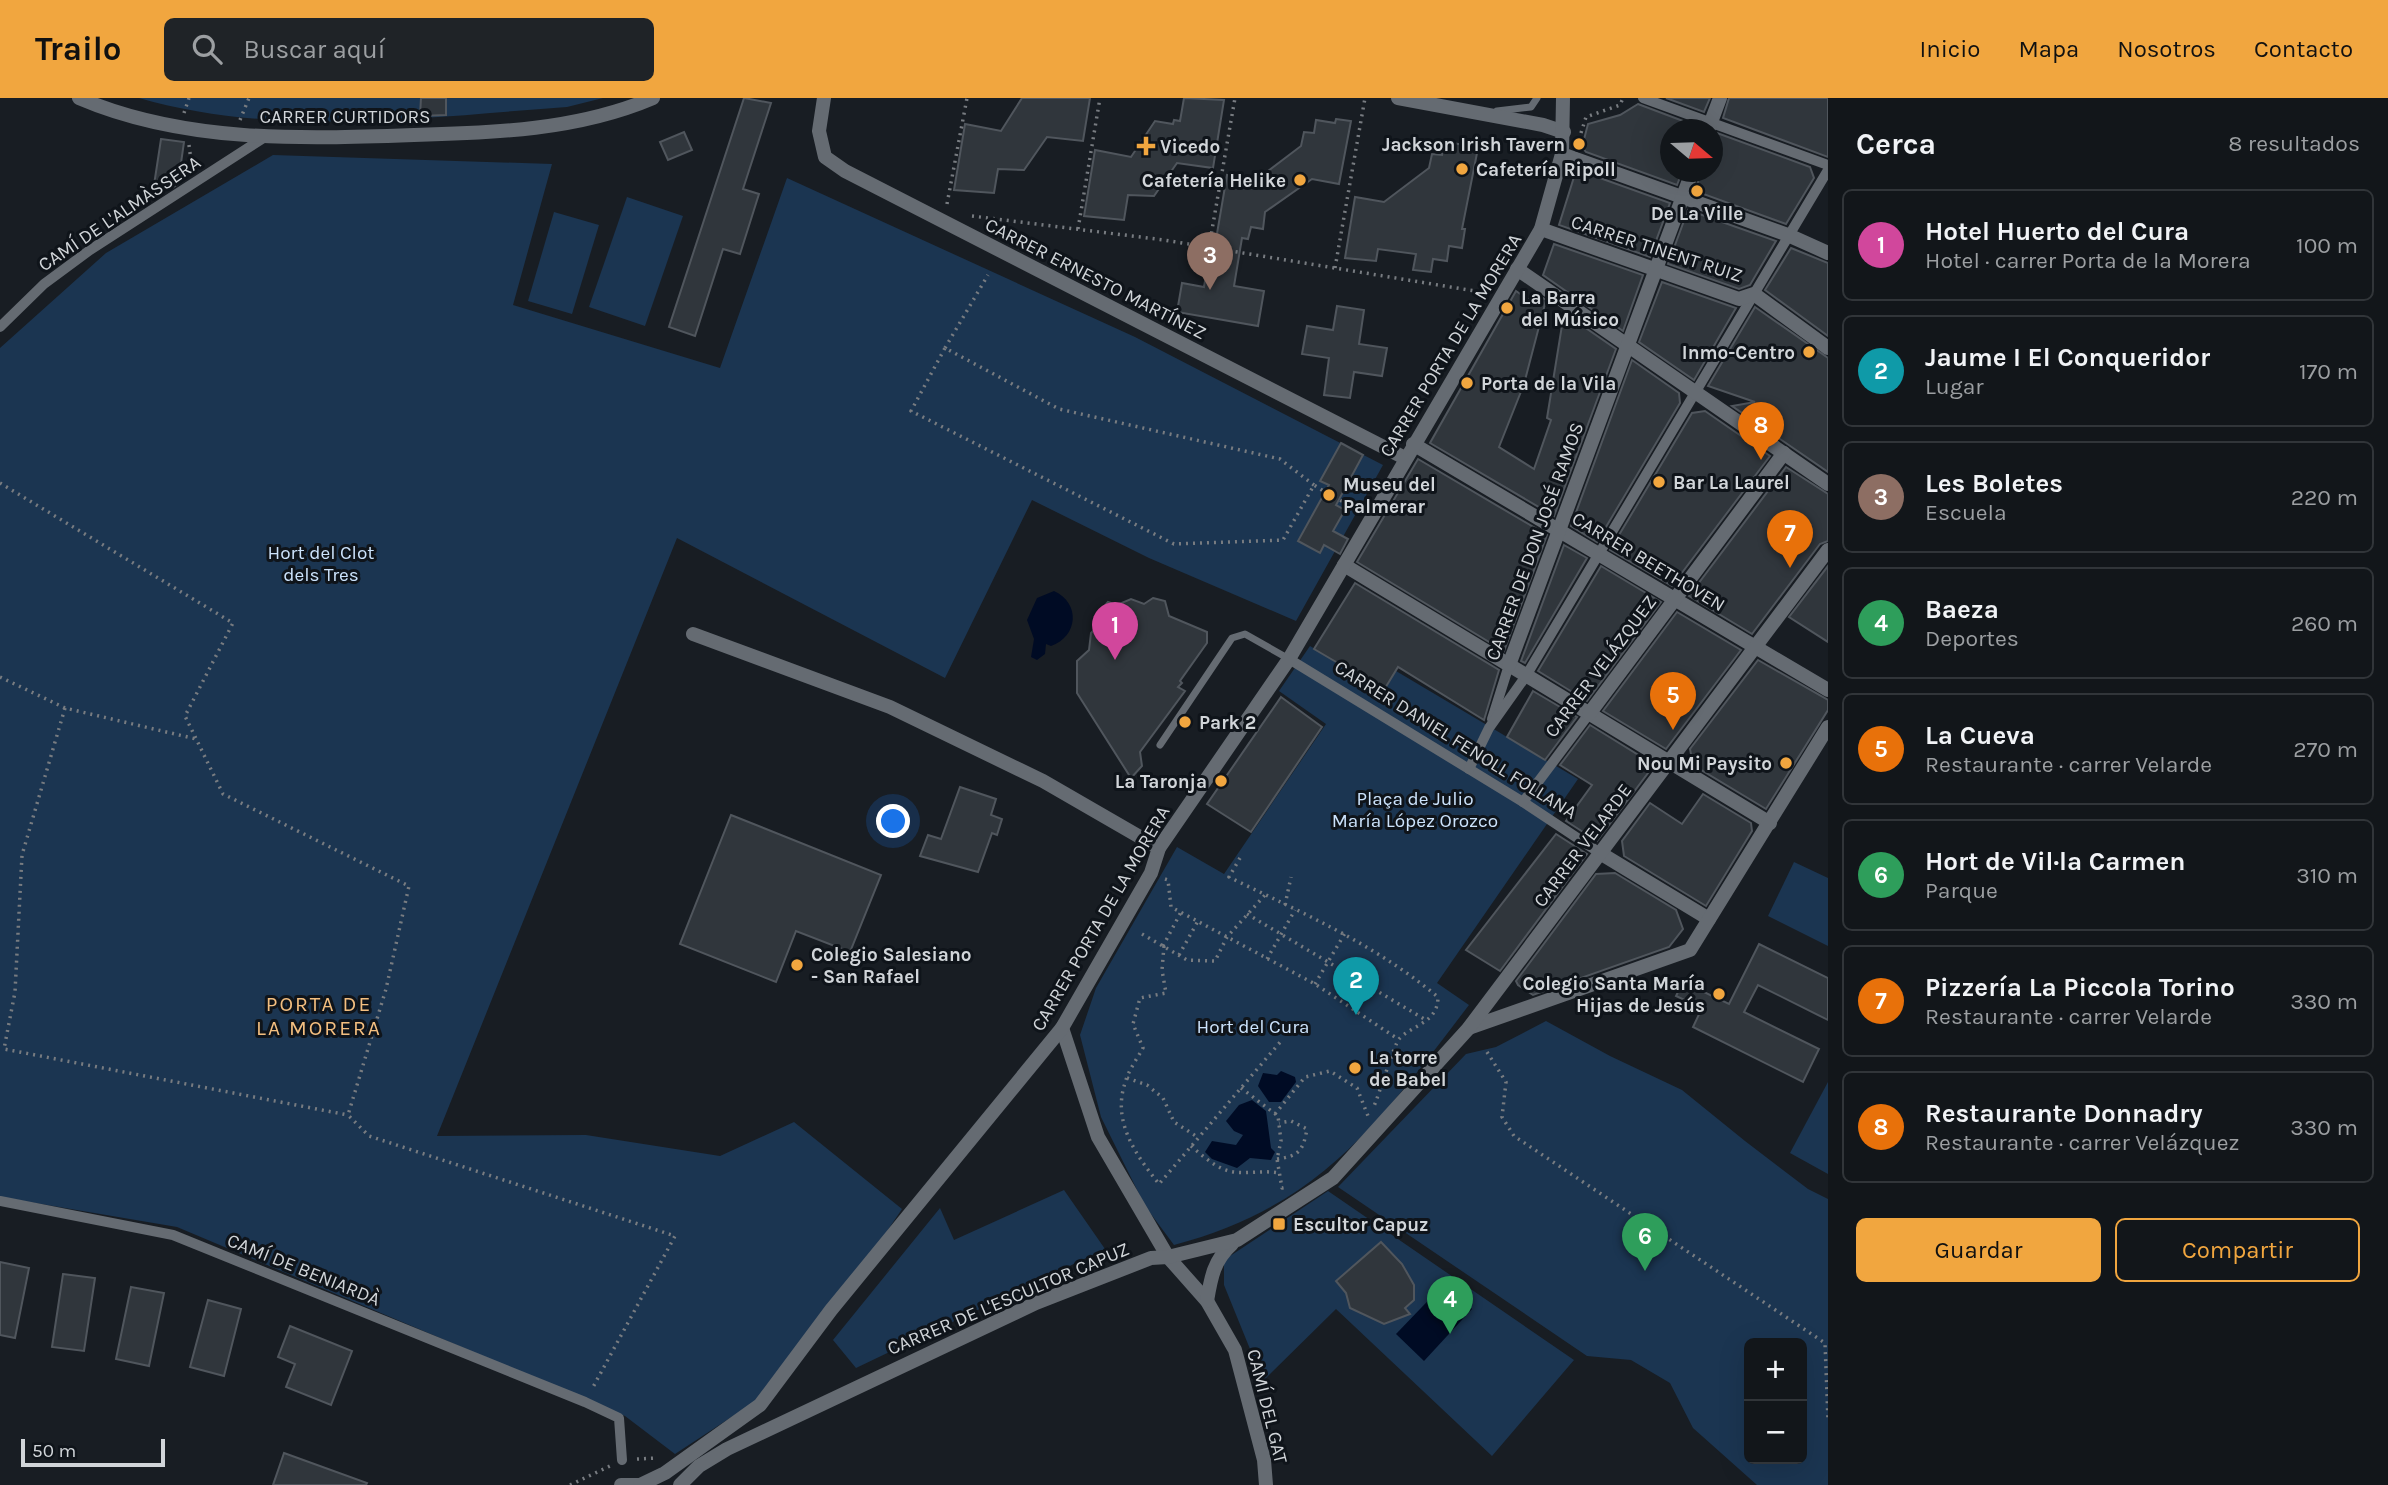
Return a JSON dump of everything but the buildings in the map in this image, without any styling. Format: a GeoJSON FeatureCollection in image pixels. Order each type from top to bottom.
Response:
{"type":"FeatureCollection","features":[{"type":"Feature","properties":{"kind":"street","name":"CARRER CURTIDORS"},"geometry":{"type":"LineString","coordinates":[[79,98],[156,123],[223,134],[353,138],[547,128],[653,98]]}},
{"type":"Feature","properties":{"kind":"street","name":"CARRER ERNESTO MARTÍNEZ"},"geometry":{"type":"LineString","coordinates":[[824,98],[819,131],[825,156],[845,171],[1405,458]]}},
{"type":"Feature","properties":{"kind":"street"},"geometry":{"type":"LineString","coordinates":[[1398,98],[1564,132]]}},
{"type":"Feature","properties":{"kind":"street","name":"CARRER PORTA DE LA MORERA"},"geometry":{"type":"LineString","coordinates":[[640,1485],[665,1474],[760,1405],[831,1310],[1062,1028],[1152,870],[1160,848],[1289,659],[1541,229],[1568,156],[1563,98]]}},
{"type":"Feature","properties":{"kind":"street"},"geometry":{"type":"LineString","coordinates":[[1643,98],[1691,119]]}},
{"type":"Feature","properties":{"kind":"street"},"geometry":{"type":"LineString","coordinates":[[1712,119],[1720,98]]}},
{"type":"Feature","properties":{"kind":"street"},"geometry":{"type":"LineString","coordinates":[[1469,769],[1489,728],[1526,676],[1828,168],[1723,132]]}},
{"type":"Feature","properties":{"kind":"street","name":"CAMÍ DE L'ALMÀSSERA"},"geometry":{"type":"LineString","coordinates":[[0,327],[44,285],[90,250],[265,136]]}},
{"type":"Feature","properties":{"kind":"street"},"geometry":{"type":"LineString","coordinates":[[1568,156],[1788,234],[1828,253]]}},
{"type":"Feature","properties":{"kind":"street","name":"CARRER DE DON JOSÉ RAMOS"},"geometry":{"type":"LineString","coordinates":[[1489,728],[1508,665],[1688,182]]}},
{"type":"Feature","properties":{"kind":"street","name":"CARRER TINENT RUIZ"},"geometry":{"type":"LineString","coordinates":[[1541,229],[1738,299],[1754,294],[1828,348]]}},
{"type":"Feature","properties":{"kind":"street"},"geometry":{"type":"LineString","coordinates":[[1517,269],[1828,484]]}},
{"type":"Feature","properties":{"kind":"street","name":"CARRER BEETHOVEN"},"geometry":{"type":"LineString","coordinates":[[1413,444],[1828,691]]}},
{"type":"Feature","properties":{"kind":"street","name":"CARRER VELÁZQUEZ"},"geometry":{"type":"LineString","coordinates":[[1523,802],[1784,453]]}},
{"type":"Feature","properties":{"kind":"street","name":"CARRER VELARDE"},"geometry":{"type":"LineString","coordinates":[[1468,1028],[1828,550]]}},
{"type":"Feature","properties":{"kind":"street"},"geometry":{"type":"LineString","coordinates":[[1344,565],[1770,822]]}},
{"type":"Feature","properties":{"kind":"street"},"geometry":{"type":"LineString","coordinates":[[693,634],[890,707],[1043,781],[1160,848]]}},
{"type":"Feature","properties":{"kind":"street","name":"CARRER DANIEL FENOLL FOLLANA"},"geometry":{"type":"LineString","coordinates":[[1289,659],[1709,919]]}},
{"type":"Feature","properties":{"kind":"street","name":"CARRER DE L'ESCULTOR CAPUZ"},"geometry":{"type":"LineString","coordinates":[[680,1485],[699,1466],[727,1449],[1036,1303],[1151,1258],[1168,1257],[1237,1240],[1333,1178],[1468,1028],[1690,950],[1826,734]]}},
{"type":"Feature","properties":{"kind":"street","name":"CAMÍ DEL GAT"},"geometry":{"type":"LineString","coordinates":[[1062,1028],[1098,1137],[1168,1257],[1207,1301],[1235,1350],[1264,1460],[1266,1485]]}},
{"type":"Feature","properties":{"kind":"street","name":"CAMÍ DE BENIARDÀ"},"geometry":{"type":"LineString","coordinates":[[0,1201],[173,1235],[585,1402],[619,1418],[622,1460]]}},
{"type":"Feature","properties":{"kind":"street"},"geometry":{"type":"LineString","coordinates":[[1207,1301],[1211,1274],[1220,1254],[1237,1240]]}},
{"type":"Feature","properties":{"kind":"street"},"geometry":{"type":"LineString","coordinates":[[621,1485],[640,1485]]}},
{"type":"Feature","properties":{"kind":"lane"},"geometry":{"type":"LineString","coordinates":[[1451,107],[1516,111],[1531,107],[1537,98]]}},
{"type":"Feature","properties":{"kind":"lane"},"geometry":{"type":"LineString","coordinates":[[1160,745],[1233,638],[1245,634],[1289,659]]}},
{"type":"Feature","properties":{"kind":"path"},"geometry":{"type":"LineString","coordinates":[[921,210],[945,213],[967,98]]}},
{"type":"Feature","properties":{"kind":"path"},"geometry":{"type":"LineString","coordinates":[[1078,229],[1100,98]]}},
{"type":"Feature","properties":{"kind":"path"},"geometry":{"type":"LineString","coordinates":[[1209,247],[1235,98]]}},
{"type":"Feature","properties":{"kind":"path"},"geometry":{"type":"LineString","coordinates":[[1335,268],[1365,98]]}},
{"type":"Feature","properties":{"kind":"path"},"geometry":{"type":"LineString","coordinates":[[1568,156],[1586,117],[1620,105],[1623,98]]}},
{"type":"Feature","properties":{"kind":"path"},"geometry":{"type":"LineString","coordinates":[[958,215],[1209,247],[1500,296]]}},
{"type":"Feature","properties":{"kind":"path"},"geometry":{"type":"LineString","coordinates":[[988,275],[911,411],[1174,544],[1283,540],[1314,485]]}},
{"type":"Feature","properties":{"kind":"path"},"geometry":{"type":"LineString","coordinates":[[945,348],[1059,409],[1280,459],[1325,492]]}},
{"type":"Feature","properties":{"kind":"path"},"geometry":{"type":"LineString","coordinates":[[0,483],[233,623],[185,716],[222,794],[409,886],[386,989],[348,1115]]}},
{"type":"Feature","properties":{"kind":"path"},"geometry":{"type":"LineString","coordinates":[[1334,497],[1371,517]]}},
{"type":"Feature","properties":{"kind":"path"},"geometry":{"type":"LineString","coordinates":[[0,677],[65,708],[196,739]]}},
{"type":"Feature","properties":{"kind":"path"},"geometry":{"type":"LineString","coordinates":[[65,708],[22,855],[15,992],[2,1049],[348,1115],[369,1136],[675,1236],[585,1402]]}},
{"type":"Feature","properties":{"kind":"path"},"geometry":{"type":"LineString","coordinates":[[1240,858],[1229,877],[1345,933],[1408,972],[1438,997],[1438,1006],[1427,1020],[1398,1039],[1369,1118],[1357,1088],[1330,1071],[1305,1077],[1275,1114]]}},
{"type":"Feature","properties":{"kind":"path"},"geometry":{"type":"LineString","coordinates":[[1152,870],[1168,880],[1171,906],[1315,984],[1398,1039]]}},
{"type":"Feature","properties":{"kind":"path"},"geometry":{"type":"LineString","coordinates":[[1285,905],[1291,877]]}},
{"type":"Feature","properties":{"kind":"path"},"geometry":{"type":"LineString","coordinates":[[1142,934],[1187,960],[1215,961],[1227,937],[1265,895]]}},
{"type":"Feature","properties":{"kind":"path"},"geometry":{"type":"LineString","coordinates":[[1267,959],[1295,910]]}},
{"type":"Feature","properties":{"kind":"path"},"geometry":{"type":"LineString","coordinates":[[1181,912],[1164,946],[1162,970],[1166,993],[1140,998],[1133,1024],[1143,1048],[1127,1078],[1121,1113],[1133,1151],[1159,1184],[1282,1040]]}},
{"type":"Feature","properties":{"kind":"path"},"geometry":{"type":"LineString","coordinates":[[1247,914],[1427,1020]]}},
{"type":"Feature","properties":{"kind":"path"},"geometry":{"type":"LineString","coordinates":[[1179,955],[1198,921]]}},
{"type":"Feature","properties":{"kind":"path"},"geometry":{"type":"LineString","coordinates":[[1315,984],[1345,933]]}},
{"type":"Feature","properties":{"kind":"path"},"geometry":{"type":"LineString","coordinates":[[1487,1052],[1506,1082],[1503,1117],[1514,1136],[1825,1343],[1828,1420]]}},
{"type":"Feature","properties":{"kind":"path"},"geometry":{"type":"LineString","coordinates":[[1127,1078],[1147,1085],[1163,1098],[1174,1122],[1199,1138]]}},
{"type":"Feature","properties":{"kind":"path"},"geometry":{"type":"LineString","coordinates":[[1241,1088],[1275,1114],[1281,1141],[1277,1160],[1282,1188],[1292,1187]]}},
{"type":"Feature","properties":{"kind":"path"},"geometry":{"type":"LineString","coordinates":[[1277,1160],[1296,1156],[1304,1148],[1307,1129],[1291,1121],[1279,1124]]}},
{"type":"Feature","properties":{"kind":"path"},"geometry":{"type":"LineString","coordinates":[[1191,1146],[1212,1164],[1234,1172],[1259,1170],[1279,1173]]}},
{"type":"Feature","properties":{"kind":"path"},"geometry":{"type":"LineString","coordinates":[[570,1485],[622,1460]]}},
{"type":"Feature","properties":{"kind":"green space"},"geometry":{"type":"Polygon","coordinates":[[[139,98],[603,98],[567,107],[406,119],[298,121],[244,118],[139,98]]]}},
{"type":"Feature","properties":{"kind":"green space","name":"Hort del Clot dels Tres"},"geometry":{"type":"Polygon","coordinates":[[[273,155],[552,164],[513,305],[720,368],[787,178],[1135,337],[1383,465],[1296,621],[1149,558],[1032,500],[945,678],[677,538],[437,1136],[586,1135],[720,1156],[794,1122],[902,1209],[785,1382],[675,1454],[625,1416],[177,1227],[0,1197],[0,348],[106,253],[273,155]]]}},
{"type":"Feature","properties":{"kind":"green space"},"geometry":{"type":"Polygon","coordinates":[[[627,197],[683,216],[645,326],[589,307],[627,197]]]}},
{"type":"Feature","properties":{"kind":"green space"},"geometry":{"type":"Polygon","coordinates":[[[554,212],[599,225],[572,314],[528,301],[554,212]]]}},
{"type":"Feature","properties":{"kind":"green space","name":"Hort del Cura"},"geometry":{"type":"Polygon","coordinates":[[[1310,646],[1384,690],[1396,671],[1578,779],[1437,983],[1469,1005],[1376,1122],[1344,1154],[1309,1183],[1270,1207],[1226,1228],[1174,1245],[1145,1206],[1101,1117],[1080,1035],[1096,988],[1177,847],[1224,874],[1326,724],[1279,691],[1310,646]]]}},
{"type":"Feature","properties":{"kind":"green space"},"geometry":{"type":"Polygon","coordinates":[[[1794,862],[1828,878],[1828,946],[1768,916],[1794,862]]]}},
{"type":"Feature","properties":{"kind":"green space"},"geometry":{"type":"Polygon","coordinates":[[[1546,1021],[1610,1056],[1682,1090],[1808,1189],[1828,1199],[1828,1485],[1757,1485],[1693,1428],[1670,1383],[1631,1360],[1587,1356],[1338,1187],[1466,1054],[1496,1047],[1546,1021]]]}},
{"type":"Feature","properties":{"kind":"green space"},"geometry":{"type":"Polygon","coordinates":[[[1828,1082],[1828,1174],[1790,1153],[1828,1082]]]}},
{"type":"Feature","properties":{"kind":"green space"},"geometry":{"type":"Polygon","coordinates":[[[1064,1190],[1105,1249],[856,1368],[833,1340],[940,1208],[954,1240],[1064,1190]]]}},
{"type":"Feature","properties":{"kind":"green space"},"geometry":{"type":"Polygon","coordinates":[[[1328,1191],[1574,1360],[1492,1456],[1336,1309],[1263,1381],[1224,1285],[1224,1260],[1328,1191]]]}},
{"type":"Feature","properties":{"kind":"shaded area"},"geometry":{"type":"Polygon","coordinates":[[[1054,591],[1069,603],[1073,620],[1067,635],[1051,646],[1046,644],[1045,654],[1037,660],[1031,657],[1034,639],[1027,620],[1037,598],[1054,591]]]}},
{"type":"Feature","properties":{"kind":"shaded area"},"geometry":{"type":"Polygon","coordinates":[[[1281,1071],[1295,1077],[1296,1082],[1281,1102],[1269,1102],[1258,1086],[1263,1073],[1277,1075],[1281,1071]]]}},
{"type":"Feature","properties":{"kind":"shaded area"},"geometry":{"type":"Polygon","coordinates":[[[1252,1100],[1266,1111],[1271,1148],[1275,1152],[1271,1160],[1250,1158],[1237,1168],[1212,1159],[1205,1152],[1212,1141],[1236,1145],[1243,1135],[1234,1131],[1226,1121],[1239,1105],[1252,1100]]]}},
{"type":"Feature","properties":{"kind":"shaded area"},"geometry":{"type":"Polygon","coordinates":[[[1445,1283],[1472,1309],[1424,1361],[1396,1334],[1445,1283]]]}},
{"type":"Feature","properties":{"kind":"place","name":"Jackson Irish Tavern"},"geometry":{"type":"Point","coordinates":[1579,144]}},
{"type":"Feature","properties":{"kind":"place","name":"Vicedo"},"geometry":{"type":"Point","coordinates":[1146,146]}},
{"type":"Feature","properties":{"kind":"place","name":"Cafetería Ripoll"},"geometry":{"type":"Point","coordinates":[1462,169]}},
{"type":"Feature","properties":{"kind":"place","name":"Cafetería Helike"},"geometry":{"type":"Point","coordinates":[1300,180]}},
{"type":"Feature","properties":{"kind":"place","name":"De La Ville"},"geometry":{"type":"Point","coordinates":[1697,191]}},
{"type":"Feature","properties":{"kind":"place","name":"Les Boletes"},"geometry":{"type":"Point","coordinates":[1210,290]}},
{"type":"Feature","properties":{"kind":"place","name":"La Barra del Músico"},"geometry":{"type":"Point","coordinates":[1507,308]}},
{"type":"Feature","properties":{"kind":"place","name":"Inmo-Centro"},"geometry":{"type":"Point","coordinates":[1809,352]}},
{"type":"Feature","properties":{"kind":"place","name":"Porta de la Vila"},"geometry":{"type":"Point","coordinates":[1467,383]}},
{"type":"Feature","properties":{"kind":"place","name":"Restaurante Donnadry"},"geometry":{"type":"Point","coordinates":[1761,460]}},
{"type":"Feature","properties":{"kind":"place","name":"Bar La Laurel"},"geometry":{"type":"Point","coordinates":[1659,482]}},
{"type":"Feature","properties":{"kind":"place","name":"Museu del Palmerar"},"geometry":{"type":"Point","coordinates":[1329,495]}},
{"type":"Feature","properties":{"kind":"place","name":"Pizzería La Piccola Torino"},"geometry":{"type":"Point","coordinates":[1790,568]}},
{"type":"Feature","properties":{"kind":"place","name":"Hotel Huerto del Cura"},"geometry":{"type":"Point","coordinates":[1115,660]}},
{"type":"Feature","properties":{"kind":"place","name":"Park 2"},"geometry":{"type":"Point","coordinates":[1185,722]}},
{"type":"Feature","properties":{"kind":"place","name":"La Cueva"},"geometry":{"type":"Point","coordinates":[1673,730]}},
{"type":"Feature","properties":{"kind":"place","name":"Nou Mi Paysito"},"geometry":{"type":"Point","coordinates":[1786,763]}},
{"type":"Feature","properties":{"kind":"place","name":"La Taronja"},"geometry":{"type":"Point","coordinates":[1221,781]}},
{"type":"Feature","properties":{"kind":"place","name":"Colegio Salesiano - San Rafael"},"geometry":{"type":"Point","coordinates":[797,965]}},
{"type":"Feature","properties":{"kind":"place","name":"Colegio Santa María Hijas de Jesús"},"geometry":{"type":"Point","coordinates":[1719,994]}},
{"type":"Feature","properties":{"kind":"place","name":"Jaume I El Conqueridor"},"geometry":{"type":"Point","coordinates":[1356,1015]}},
{"type":"Feature","properties":{"kind":"place","name":"La torre de Babel"},"geometry":{"type":"Point","coordinates":[1355,1068]}},
{"type":"Feature","properties":{"kind":"place","name":"Escultor Capuz"},"geometry":{"type":"Point","coordinates":[1279,1224]}},
{"type":"Feature","properties":{"kind":"place","name":"Hort de Vil·la Carmen"},"geometry":{"type":"Point","coordinates":[1645,1271]}},
{"type":"Feature","properties":{"kind":"place","name":"Baeza"},"geometry":{"type":"Point","coordinates":[1450,1334]}},
{"type":"Feature","properties":{"kind":"district","name":"PORTA DE LA MORERA"},"geometry":{"type":"Point","coordinates":[319,1016]}},
{"type":"Feature","properties":{"kind":"park label","name":"Plaça de Julio María López Orozco"},"geometry":{"type":"Point","coordinates":[1415,809]}}]}
